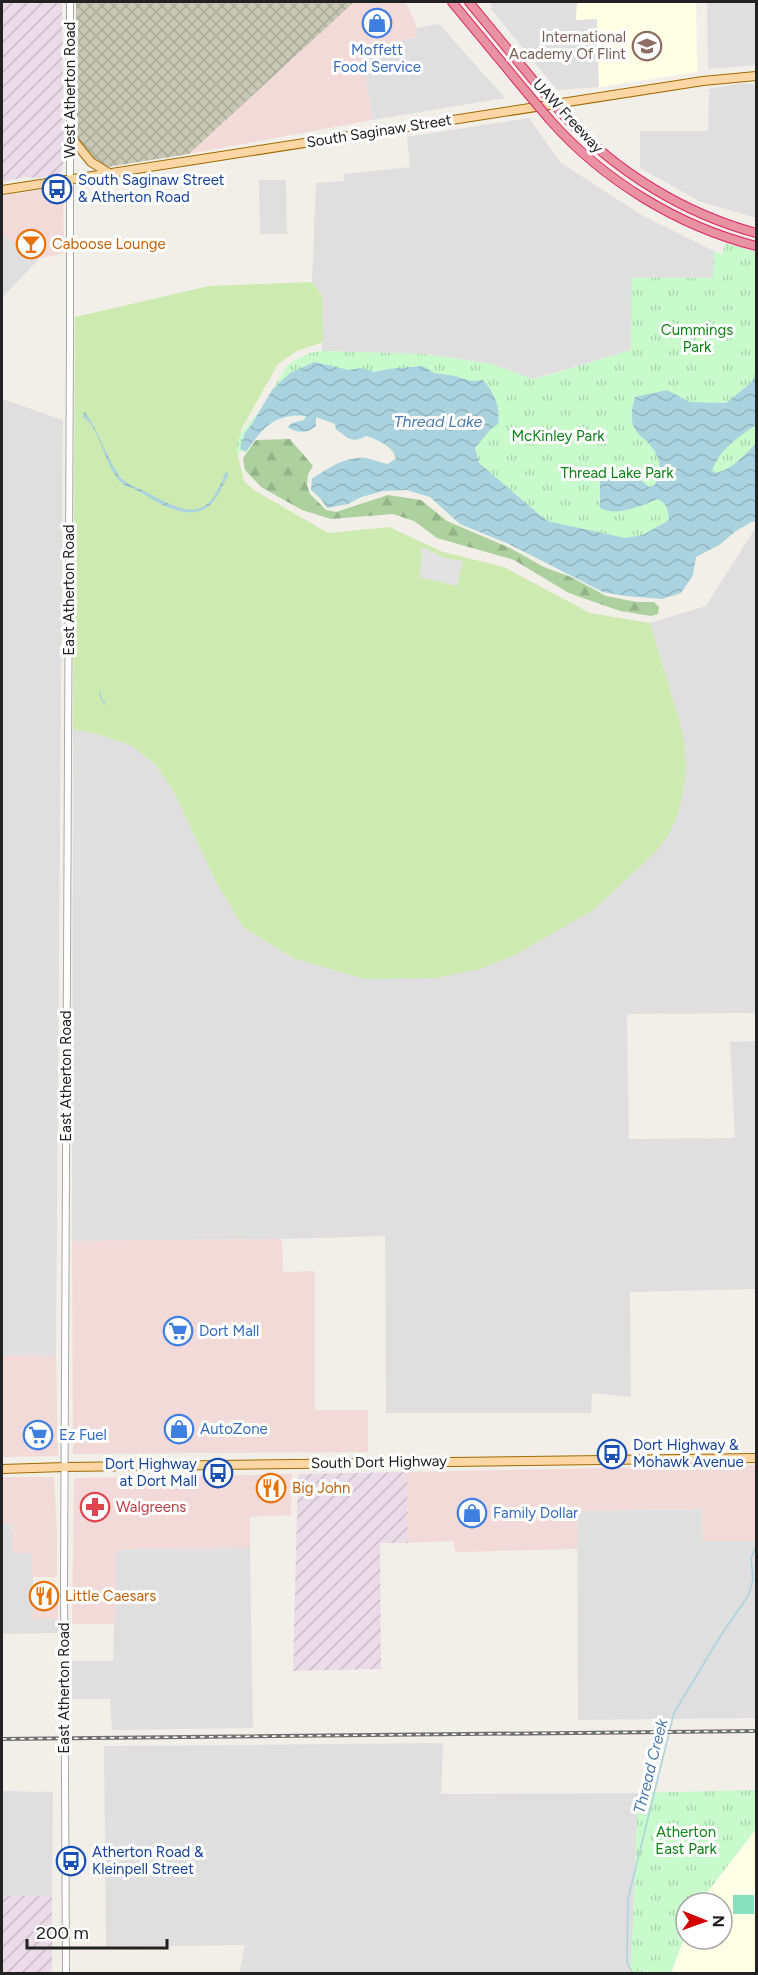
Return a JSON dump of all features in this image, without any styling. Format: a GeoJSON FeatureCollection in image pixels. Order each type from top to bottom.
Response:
{"type":"FeatureCollection","features":[{"type":"Feature","properties":{"kind":"highway","name":"UAW Freeway"},"geometry":{"type":"LineString","coordinates":[[452,2],[550,120],[587,157],[632,192],[701,228],[756,246]]}},
{"type":"Feature","properties":{"kind":"highway","name":"UAW Freeway"},"geometry":{"type":"LineString","coordinates":[[469,2],[565,117],[613,162],[648,186],[699,212],[756,232]]}},
{"type":"Feature","properties":{"kind":"main road","name":"South Saginaw Street"},"geometry":{"type":"LineString","coordinates":[[2,190],[703,81],[756,76]]}},
{"type":"Feature","properties":{"kind":"main road"},"geometry":{"type":"LineString","coordinates":[[70,136],[94,164],[109,173]]}},
{"type":"Feature","properties":{"kind":"main road","name":"South Dort Highway"},"geometry":{"type":"LineString","coordinates":[[2,1469],[756,1458]]}},
{"type":"Feature","properties":{"kind":"street","name":"West Atherton Road"},"geometry":{"type":"LineString","coordinates":[[70,2],[70,179]]}},
{"type":"Feature","properties":{"kind":"street","name":"East Atherton Road"},"geometry":{"type":"LineString","coordinates":[[66,1974],[63,1582],[70,179]]}},
{"type":"Feature","properties":{"kind":"shaded area"},"geometry":{"type":"Polygon","coordinates":[[[2,2],[62,2],[64,160],[62,171],[57,175],[26,177],[2,182],[2,2]]]}},
{"type":"Feature","properties":{"kind":"shaded area"},"geometry":{"type":"Polygon","coordinates":[[[76,2],[354,2],[189,154],[107,167],[98,165],[77,141],[76,2]]]}},
{"type":"Feature","properties":{"kind":"shaded area"},"geometry":{"type":"Polygon","coordinates":[[[354,2],[405,2],[415,21],[417,37],[362,49],[372,120],[189,154],[354,2]]]}},
{"type":"Feature","properties":{"kind":"shaded area"},"geometry":{"type":"Polygon","coordinates":[[[491,2],[577,2],[576,20],[597,18],[599,87],[557,90],[491,9],[491,2]]]}},
{"type":"Feature","properties":{"kind":"shaded area","name":"International Academy Of Flint"},"geometry":{"type":"Polygon","coordinates":[[[577,2],[696,2],[697,72],[599,87],[597,19],[576,20],[577,2]]]}},
{"type":"Feature","properties":{"kind":"shaded area"},"geometry":{"type":"Polygon","coordinates":[[[707,2],[756,2],[756,65],[708,69],[707,2]]]}},
{"type":"Feature","properties":{"kind":"shaded area"},"geometry":{"type":"Polygon","coordinates":[[[439,24],[505,98],[372,120],[362,48],[417,37],[416,28],[439,24]]]}},
{"type":"Feature","properties":{"kind":"shaded area"},"geometry":{"type":"Polygon","coordinates":[[[744,83],[756,85],[756,218],[699,201],[640,168],[640,131],[708,131],[709,89],[744,83]]]}},
{"type":"Feature","properties":{"kind":"shaded area"},"geometry":{"type":"Polygon","coordinates":[[[529,118],[561,163],[645,217],[714,251],[714,278],[633,278],[631,350],[533,379],[491,364],[426,354],[322,351],[322,295],[312,282],[316,183],[344,181],[344,174],[410,167],[407,137],[529,118]]]}},
{"type":"Feature","properties":{"kind":"shaded area"},"geometry":{"type":"Polygon","coordinates":[[[259,180],[286,180],[287,234],[260,234],[259,180]]]}},
{"type":"Feature","properties":{"kind":"shaded area"},"geometry":{"type":"Polygon","coordinates":[[[63,186],[64,253],[39,259],[2,236],[2,196],[63,186]]]}},
{"type":"Feature","properties":{"kind":"shaded area"},"geometry":{"type":"Polygon","coordinates":[[[2,236],[39,259],[2,298],[2,236]]]}},
{"type":"Feature","properties":{"kind":"shaded area"},"geometry":{"type":"Polygon","coordinates":[[[2,399],[63,420],[56,1356],[2,1355],[2,399]]]}},
{"type":"Feature","properties":{"kind":"shaded area"},"geometry":{"type":"Polygon","coordinates":[[[756,527],[756,1013],[627,1014],[629,1139],[735,1138],[730,1042],[756,1041],[756,1289],[630,1292],[631,1397],[592,1393],[591,1413],[386,1413],[385,1236],[72,1241],[73,729],[101,735],[132,746],[155,764],[175,794],[216,882],[243,927],[293,958],[679,811],[686,768],[680,723],[650,623],[706,606],[756,527]]]}},
{"type":"Feature","properties":{"kind":"shaded area"},"geometry":{"type":"Polygon","coordinates":[[[425,547],[445,558],[463,561],[457,586],[419,577],[422,555],[420,551],[425,547]]]}},
{"type":"Feature","properties":{"kind":"shaded area"},"geometry":{"type":"Polygon","coordinates":[[[282,1239],[283,1272],[315,1271],[315,1410],[368,1410],[368,1452],[73,1454],[72,1241],[282,1239]]]}},
{"type":"Feature","properties":{"kind":"shaded area"},"geometry":{"type":"Polygon","coordinates":[[[2,1355],[56,1356],[58,1456],[2,1457],[2,1355]]]}},
{"type":"Feature","properties":{"kind":"shaded area"},"geometry":{"type":"Polygon","coordinates":[[[756,1465],[756,1541],[703,1541],[702,1509],[577,1511],[577,1549],[456,1552],[453,1541],[408,1543],[407,1472],[756,1465]]]}},
{"type":"Feature","properties":{"kind":"shaded area"},"geometry":{"type":"Polygon","coordinates":[[[407,1472],[408,1543],[380,1543],[381,1669],[293,1671],[298,1474],[407,1472]]]}},
{"type":"Feature","properties":{"kind":"shaded area"},"geometry":{"type":"Polygon","coordinates":[[[292,1474],[291,1515],[250,1517],[250,1548],[123,1549],[116,1554],[115,1624],[72,1624],[74,1478],[292,1474]]]}},
{"type":"Feature","properties":{"kind":"shaded area"},"geometry":{"type":"Polygon","coordinates":[[[2,1477],[54,1477],[57,1577],[32,1577],[32,1553],[12,1553],[13,1524],[2,1523],[2,1477]]]}},
{"type":"Feature","properties":{"kind":"shaded area"},"geometry":{"type":"Polygon","coordinates":[[[702,1509],[703,1541],[756,1541],[756,1718],[578,1720],[577,1511],[702,1509]]]}},
{"type":"Feature","properties":{"kind":"shaded area"},"geometry":{"type":"Polygon","coordinates":[[[2,1523],[13,1523],[12,1532],[33,1553],[33,1619],[58,1619],[57,1633],[2,1634],[2,1523]]]}},
{"type":"Feature","properties":{"kind":"shaded area"},"geometry":{"type":"Polygon","coordinates":[[[250,1548],[253,1728],[112,1730],[110,1699],[72,1699],[72,1661],[113,1661],[116,1554],[123,1549],[250,1548]]]}},
{"type":"Feature","properties":{"kind":"shaded area"},"geometry":{"type":"Polygon","coordinates":[[[33,1588],[58,1588],[58,1619],[33,1619],[33,1588]]]}},
{"type":"Feature","properties":{"kind":"shaded area"},"geometry":{"type":"Polygon","coordinates":[[[443,1743],[441,1794],[638,1793],[631,1973],[239,1974],[245,1945],[106,1947],[104,1746],[443,1743]]]}},
{"type":"Feature","properties":{"kind":"shaded area"},"geometry":{"type":"Polygon","coordinates":[[[2,1791],[53,1792],[52,1896],[2,1896],[2,1791]]]}},
{"type":"Feature","properties":{"kind":"shaded area"},"geometry":{"type":"Polygon","coordinates":[[[756,1829],[756,1973],[671,1974],[679,1951],[734,1951],[734,1891],[708,1891],[756,1829]]]}},
{"type":"Feature","properties":{"kind":"shaded area"},"geometry":{"type":"Polygon","coordinates":[[[2,1896],[52,1896],[52,1973],[2,1973],[2,1896]]]}},
{"type":"Feature","properties":{"kind":"green space","name":"Thread Lake Park"},"geometry":{"type":"Polygon","coordinates":[[[725,243],[756,252],[756,523],[753,521],[719,545],[696,557],[693,575],[681,593],[662,599],[603,592],[509,544],[460,524],[430,497],[407,490],[383,491],[361,497],[348,504],[327,508],[311,490],[312,479],[337,464],[351,459],[365,458],[388,464],[396,458],[387,446],[379,441],[366,436],[357,440],[350,439],[336,429],[335,424],[316,417],[316,426],[302,432],[288,427],[292,423],[304,420],[305,416],[285,417],[277,420],[264,429],[246,452],[240,451],[237,455],[237,442],[242,432],[261,409],[286,367],[310,353],[322,351],[426,354],[491,364],[533,379],[546,376],[631,350],[632,278],[713,278],[714,251],[722,255],[725,243]]]}},
{"type":"Feature","properties":{"kind":"green space"},"geometry":{"type":"Polygon","coordinates":[[[312,282],[322,295],[323,342],[297,351],[278,364],[241,430],[238,456],[244,481],[254,490],[328,533],[389,527],[443,552],[504,567],[590,613],[650,623],[680,723],[686,768],[683,793],[679,811],[670,832],[656,852],[593,910],[515,955],[480,969],[436,978],[365,979],[293,958],[243,927],[216,882],[175,794],[155,764],[132,746],[101,735],[73,729],[75,317],[209,286],[312,282]]]}},
{"type":"Feature","properties":{"kind":"green space"},"geometry":{"type":"Polygon","coordinates":[[[290,439],[313,466],[308,474],[307,485],[310,494],[326,510],[336,512],[388,495],[421,500],[447,521],[510,548],[606,596],[637,602],[654,602],[659,607],[658,614],[651,616],[620,611],[580,597],[567,592],[514,560],[437,538],[414,521],[393,514],[331,519],[302,510],[261,487],[245,470],[243,458],[256,440],[290,439]]]}},
{"type":"Feature","properties":{"kind":"green space","name":"Atherton East Park"},"geometry":{"type":"Polygon","coordinates":[[[756,1790],[756,1829],[708,1891],[674,1891],[674,1951],[679,1951],[671,1973],[631,1973],[638,1793],[756,1790]]]}},
{"type":"Feature","properties":{"kind":"green space"},"geometry":{"type":"Polygon","coordinates":[[[734,1895],[754,1895],[754,1914],[734,1914],[734,1895]]]}},
{"type":"Feature","properties":{"kind":"water","name":"Thread Lake"},"geometry":{"type":"Polygon","coordinates":[[[314,362],[349,370],[362,368],[374,372],[423,366],[434,373],[470,381],[483,380],[496,400],[499,418],[498,424],[475,448],[479,463],[547,521],[625,538],[643,535],[669,520],[666,507],[657,499],[621,511],[600,508],[600,482],[604,476],[628,477],[639,480],[649,487],[655,485],[659,461],[632,421],[635,397],[667,390],[690,402],[726,403],[752,382],[756,371],[756,425],[724,451],[712,472],[724,471],[742,458],[756,443],[756,523],[753,521],[719,545],[696,557],[693,575],[681,593],[662,599],[603,592],[509,544],[460,524],[430,497],[407,490],[383,491],[361,497],[348,504],[327,508],[311,490],[312,479],[337,464],[351,459],[365,458],[388,464],[396,458],[388,446],[366,436],[357,440],[350,439],[336,429],[335,424],[316,417],[316,426],[313,429],[302,432],[295,430],[288,427],[292,423],[304,420],[306,416],[295,416],[270,424],[246,452],[240,449],[245,433],[272,390],[290,373],[314,362]]]}},
{"type":"Feature","properties":{"kind":"water"},"geometry":{"type":"Polygon","coordinates":[[[85,412],[123,480],[175,506],[193,510],[209,502],[223,480],[225,472],[228,473],[214,501],[202,510],[182,512],[124,485],[111,467],[90,423],[83,417],[85,412]]]}},
{"type":"Feature","properties":{"kind":"waterway"},"geometry":{"type":"LineString","coordinates":[[100,691],[101,699],[105,704]]}},
{"type":"Feature","properties":{"kind":"waterway","name":"Thread Creek"},"geometry":{"type":"LineString","coordinates":[[633,1974],[627,1963],[628,1899],[674,1713],[721,1635],[748,1596],[753,1580],[751,1558],[756,1547]]}},
{"type":"Feature","properties":{"kind":"railway"},"geometry":{"type":"LineString","coordinates":[[2,1739],[756,1731]]}},
{"type":"Feature","properties":{"kind":"place","name":"Moffett Food Service"},"geometry":{"type":"Point","coordinates":[377,23]}},
{"type":"Feature","properties":{"kind":"place","name":"International Academy Of Flint"},"geometry":{"type":"Point","coordinates":[647,46]}},
{"type":"Feature","properties":{"kind":"place","name":"South Saginaw Street & Atherton Road"},"geometry":{"type":"Point","coordinates":[57,189]}},
{"type":"Feature","properties":{"kind":"place","name":"Caboose Lounge"},"geometry":{"type":"Point","coordinates":[31,244]}},
{"type":"Feature","properties":{"kind":"place","name":"Dort Mall"},"geometry":{"type":"Point","coordinates":[178,1331]}},
{"type":"Feature","properties":{"kind":"place","name":"AutoZone"},"geometry":{"type":"Point","coordinates":[179,1429]}},
{"type":"Feature","properties":{"kind":"place","name":"Ez Fuel"},"geometry":{"type":"Point","coordinates":[38,1435]}},
{"type":"Feature","properties":{"kind":"place","name":"Dort Highway & Mohawk Avenue"},"geometry":{"type":"Point","coordinates":[612,1454]}},
{"type":"Feature","properties":{"kind":"place","name":"Dort Highway at Dort Mall"},"geometry":{"type":"Point","coordinates":[218,1473]}},
{"type":"Feature","properties":{"kind":"place","name":"Big John"},"geometry":{"type":"Point","coordinates":[271,1488]}},
{"type":"Feature","properties":{"kind":"place","name":"Walgreens"},"geometry":{"type":"Point","coordinates":[95,1507]}},
{"type":"Feature","properties":{"kind":"place","name":"Family Dollar"},"geometry":{"type":"Point","coordinates":[472,1513]}},
{"type":"Feature","properties":{"kind":"place","name":"Little Caesars"},"geometry":{"type":"Point","coordinates":[44,1596]}},
{"type":"Feature","properties":{"kind":"place","name":"Atherton Road & Kleinpell Street"},"geometry":{"type":"Point","coordinates":[71,1861]}},
{"type":"Feature","properties":{"kind":"park label","name":"Cummings Park"},"geometry":{"type":"Point","coordinates":[697,338]}},
{"type":"Feature","properties":{"kind":"park label","name":"McKinley Park"},"geometry":{"type":"Point","coordinates":[558,436]}}]}
